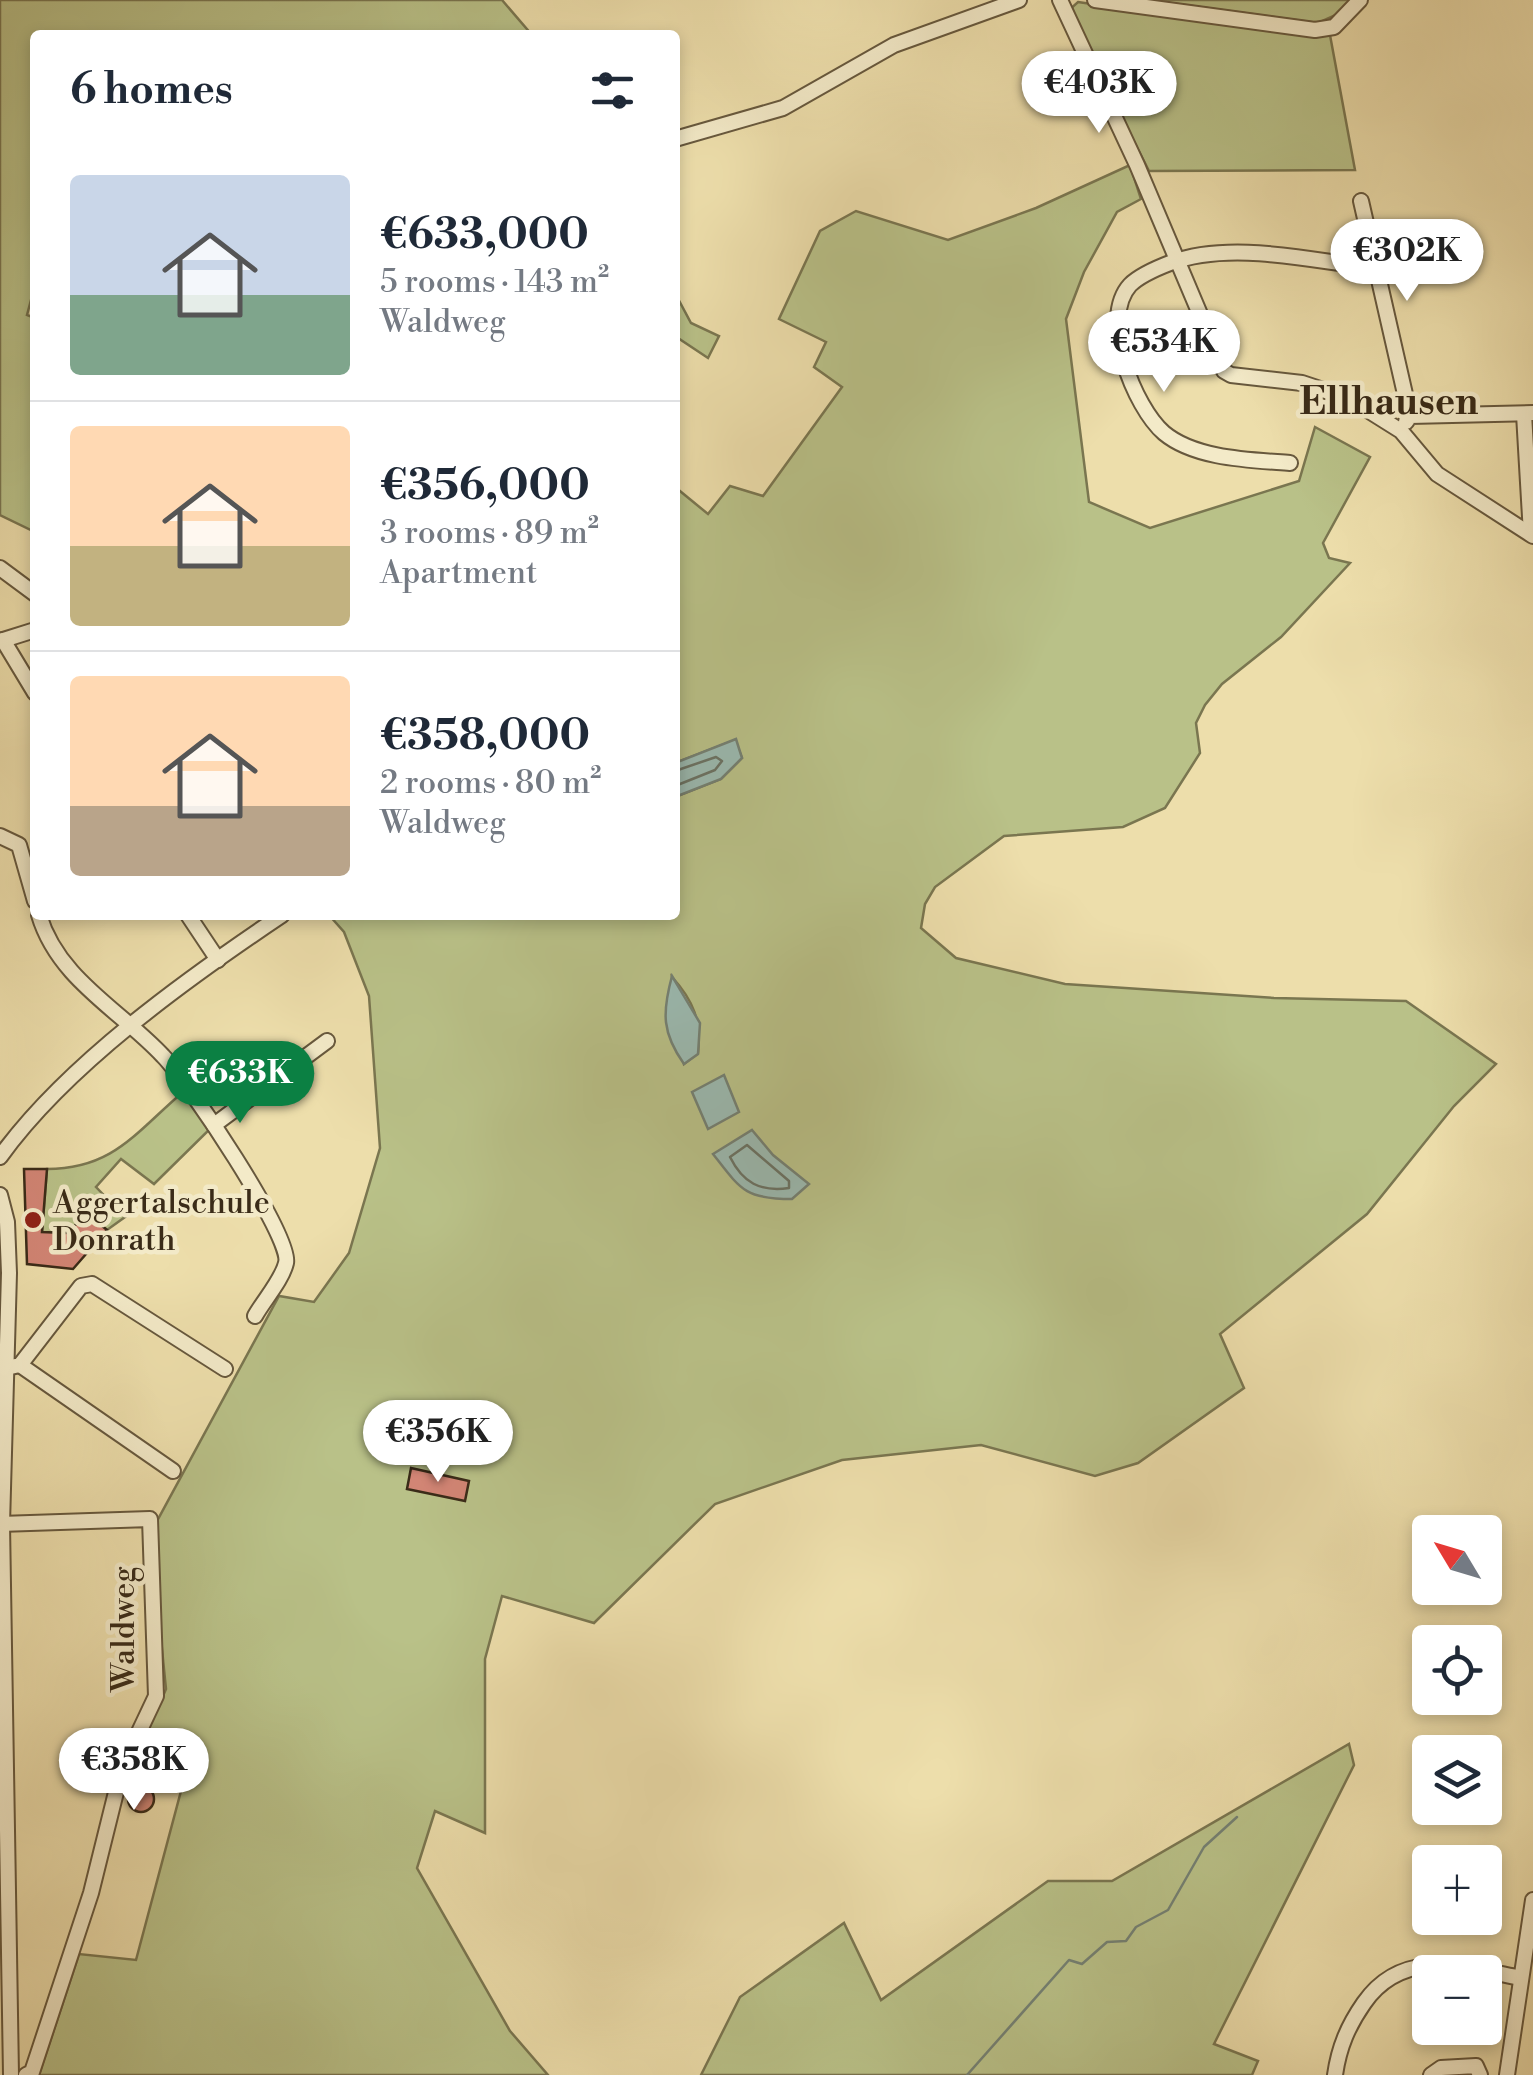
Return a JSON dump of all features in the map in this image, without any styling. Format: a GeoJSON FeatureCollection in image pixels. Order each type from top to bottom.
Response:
{"type":"FeatureCollection","features":[{"type":"Feature","properties":{"kind":"street"},"geometry":{"type":"LineString","coordinates":[[680,138],[782,108],[894,45],[1019,0]]}},
{"type":"Feature","properties":{"kind":"street"},"geometry":{"type":"LineString","coordinates":[[1060,0],[1138,164],[1174,261],[1198,302],[1224,371],[1326,390],[1400,431],[1437,474],[1532,535]]}},
{"type":"Feature","properties":{"kind":"street"},"geometry":{"type":"LineString","coordinates":[[1095,0],[1315,30],[1334,28],[1360,0]]}},
{"type":"Feature","properties":{"kind":"street"},"geometry":{"type":"LineString","coordinates":[[1361,201],[1410,416],[1400,431]]}},
{"type":"Feature","properties":{"kind":"street"},"geometry":{"type":"LineString","coordinates":[[1290,463],[1209,452],[1165,434],[1129,379],[1118,328],[1123,296],[1131,284],[1174,261],[1211,252],[1376,268]]}},
{"type":"Feature","properties":{"kind":"street"},"geometry":{"type":"LineString","coordinates":[[1410,416],[1529,414],[1532,535]]}},
{"type":"Feature","properties":{"kind":"street"},"geometry":{"type":"LineString","coordinates":[[0,568],[30,590]]}},
{"type":"Feature","properties":{"kind":"street"},"geometry":{"type":"LineString","coordinates":[[30,632],[1,641],[30,684]]}},
{"type":"Feature","properties":{"kind":"street"},"geometry":{"type":"LineString","coordinates":[[0,836],[19,845],[30,884]]}},
{"type":"Feature","properties":{"kind":"street"},"geometry":{"type":"LineString","coordinates":[[41,920],[81,984],[189,1084],[286,1248],[287,1262],[255,1316]]}},
{"type":"Feature","properties":{"kind":"street"},"geometry":{"type":"LineString","coordinates":[[191,920],[218,960]]}},
{"type":"Feature","properties":{"kind":"street"},"geometry":{"type":"LineString","coordinates":[[0,1157],[20,1128],[129,1026],[272,920]]}},
{"type":"Feature","properties":{"kind":"street"},"geometry":{"type":"LineString","coordinates":[[214,1124],[327,1041]]}},
{"type":"Feature","properties":{"kind":"street"},"geometry":{"type":"LineString","coordinates":[[0,1196],[7,1222],[13,1366]]}},
{"type":"Feature","properties":{"kind":"street"},"geometry":{"type":"LineString","coordinates":[[11,2075],[1,1524],[3,1392],[13,1366],[81,1286],[92,1284],[224,1369]]}},
{"type":"Feature","properties":{"kind":"street"},"geometry":{"type":"LineString","coordinates":[[13,1366],[173,1471]]}},
{"type":"Feature","properties":{"kind":"street","name":"Waldweg"},"geometry":{"type":"LineString","coordinates":[[1,1524],[150,1518],[156,1696],[122,1768],[90,1894],[32,2072],[26,2075]]}},
{"type":"Feature","properties":{"kind":"street"},"geometry":{"type":"LineString","coordinates":[[1507,2075],[1533,1900]]}},
{"type":"Feature","properties":{"kind":"street"},"geometry":{"type":"LineString","coordinates":[[1335,2075],[1340,2046],[1352,2021],[1391,1975],[1432,1964],[1521,1978]]}},
{"type":"Feature","properties":{"kind":"street"},"geometry":{"type":"LineString","coordinates":[[1432,2075],[1441,2068],[1464,2066],[1476,2066],[1480,2075]]}},
{"type":"Feature","properties":{"kind":"green space"},"geometry":{"type":"Polygon","coordinates":[[[0,0],[502,0],[528,30],[30,30],[27,315],[30,530],[0,515],[0,0]]]}},
{"type":"Feature","properties":{"kind":"green space"},"geometry":{"type":"Polygon","coordinates":[[[1148,0],[1351,0],[1338,14],[1318,23],[1148,0]]]}},
{"type":"Feature","properties":{"kind":"green space"},"geometry":{"type":"Polygon","coordinates":[[[1078,2],[1308,36],[1330,35],[1355,170],[1149,171],[1068,11],[1078,2]]]}},
{"type":"Feature","properties":{"kind":"green space"},"geometry":{"type":"Polygon","coordinates":[[[1130,165],[1141,199],[1117,212],[1084,272],[1066,319],[1089,502],[1150,528],[1299,481],[1315,427],[1370,457],[1323,543],[1329,558],[1350,563],[1281,637],[1222,684],[1205,705],[1196,723],[1200,753],[1165,808],[1123,827],[1004,836],[935,887],[925,904],[921,928],[956,958],[1065,984],[1274,998],[1406,1001],[1496,1064],[1454,1106],[1367,1214],[1220,1334],[1244,1388],[1138,1463],[1095,1476],[981,1445],[842,1460],[715,1504],[594,1623],[502,1596],[485,1659],[485,1833],[435,1811],[417,1868],[510,2031],[548,2075],[39,2075],[79,1954],[136,1960],[185,1776],[136,1758],[166,1689],[152,1550],[156,1523],[279,1296],[314,1302],[349,1253],[380,1148],[369,996],[344,932],[333,920],[680,920],[680,795],[721,779],[742,758],[735,740],[680,761],[680,491],[708,514],[730,486],[763,496],[842,387],[814,367],[826,342],[779,319],[820,231],[856,211],[948,240],[1036,208],[1130,165]],[[672,977],[684,1064],[698,1053],[698,1031],[691,1003],[672,977]]]}},
{"type":"Feature","properties":{"kind":"green space"},"geometry":{"type":"Polygon","coordinates":[[[680,302],[691,323],[719,336],[708,358],[680,339],[680,302]]]}},
{"type":"Feature","properties":{"kind":"green space"},"geometry":{"type":"Polygon","coordinates":[[[183,1092],[214,1125],[154,1184],[121,1159],[96,1187],[125,1217],[107,1230],[88,1214],[66,1233],[42,1232],[47,1169],[89,1163],[122,1146],[183,1092]]]}},
{"type":"Feature","properties":{"kind":"green space"},"geometry":{"type":"Polygon","coordinates":[[[1349,1744],[1354,1765],[1214,2044],[1258,2061],[1252,2075],[701,2075],[740,1997],[844,1923],[881,2000],[1048,1881],[1112,1881],[1349,1744]]]}},
{"type":"Feature","properties":{"kind":"water"},"geometry":{"type":"Polygon","coordinates":[[[736,739],[742,758],[721,779],[680,795],[680,761],[736,739]]]}},
{"type":"Feature","properties":{"kind":"water"},"geometry":{"type":"Polygon","coordinates":[[[672,976],[700,1023],[698,1054],[684,1064],[671,1042],[666,1022],[672,976]]]}},
{"type":"Feature","properties":{"kind":"water"},"geometry":{"type":"Polygon","coordinates":[[[724,1075],[739,1112],[708,1129],[692,1092],[724,1075]]]}},
{"type":"Feature","properties":{"kind":"water"},"geometry":{"type":"Polygon","coordinates":[[[752,1130],[773,1155],[809,1184],[792,1199],[764,1197],[745,1190],[713,1154],[752,1130]]]}},
{"type":"Feature","properties":{"kind":"building","name":"Aggertalschule Donrath"},"geometry":{"type":"Polygon","coordinates":[[[24,1169],[47,1169],[42,1232],[66,1233],[88,1214],[107,1230],[73,1269],[27,1264],[24,1169]]]}},
{"type":"Feature","properties":{"kind":"building"},"geometry":{"type":"Polygon","coordinates":[[[411,1468],[469,1481],[465,1501],[407,1489],[411,1468]]]}},
{"type":"Feature","properties":{"kind":"building"},"geometry":{"type":"Polygon","coordinates":[[[141,1786],[150,1790],[154,1799],[150,1808],[141,1812],[132,1808],[128,1799],[132,1790],[141,1786]]]}},
{"type":"Feature","properties":{"kind":"waterway"},"geometry":{"type":"LineString","coordinates":[[967,2075],[1069,1960],[1082,1964],[1107,1942],[1126,1941],[1136,1927],[1168,1910],[1204,1847],[1237,1817]]}},
{"type":"Feature","properties":{"kind":"place","name":"Aggertalschule Donrath"},"geometry":{"type":"Point","coordinates":[33,1220]}},
{"type":"Feature","properties":{"kind":"district","name":"Ellhausen"},"geometry":{"type":"Point","coordinates":[1389,401]}}]}
